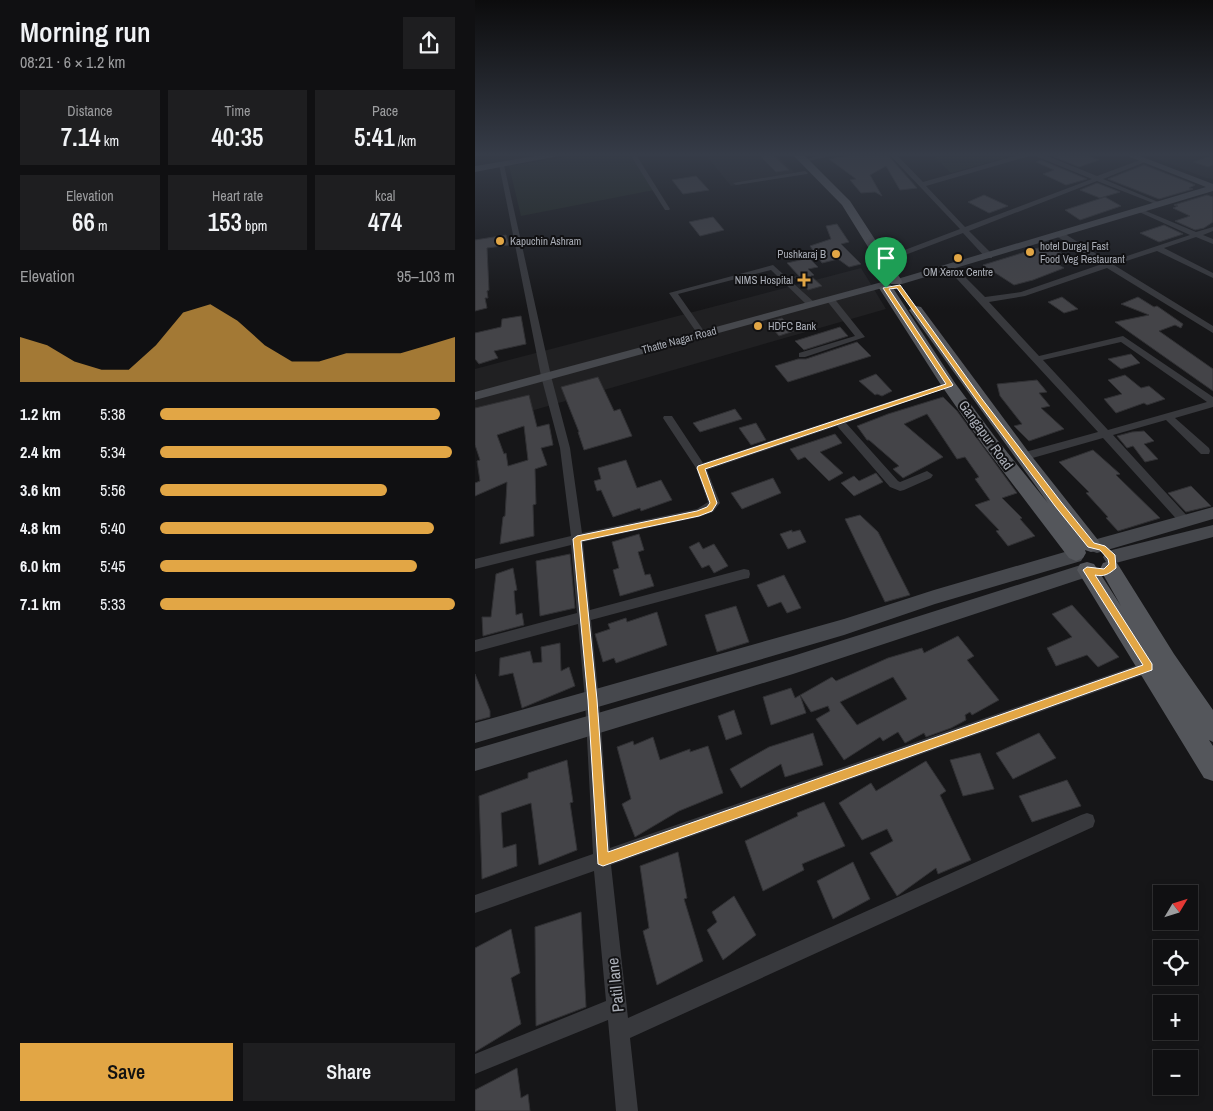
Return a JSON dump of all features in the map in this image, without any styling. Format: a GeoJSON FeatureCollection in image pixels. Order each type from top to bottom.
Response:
{"type":"FeatureCollection","features":[{"type":"Feature","properties":{"kind":"main road","name":"Gangapur Road"},"geometry":{"type":"LineString","coordinates":[[833,205],[1022,457],[1213,730]]}},
{"type":"Feature","properties":{"kind":"main road","name":"Gangapur Road"},"geometry":{"type":"LineString","coordinates":[[847,205],[884,260],[891,284],[949,385],[989,441],[1093,557],[1149,667],[1213,769]]}},
{"type":"Feature","properties":{"kind":"street","name":"Patil lane"},"geometry":{"type":"LineString","coordinates":[[509,205],[546,376],[565,448],[577,539],[592,700],[603,860],[627,1111]]}},
{"type":"Feature","properties":{"kind":"street"},"geometry":{"type":"LineString","coordinates":[[664,205],[667,209]]}},
{"type":"Feature","properties":{"kind":"street"},"geometry":{"type":"LineString","coordinates":[[940,205],[989,256]]}},
{"type":"Feature","properties":{"kind":"street"},"geometry":{"type":"LineString","coordinates":[[884,260],[1028,205]]}},
{"type":"Feature","properties":{"kind":"street","name":"Thatte Nagar Road"},"geometry":{"type":"LineString","coordinates":[[475,396],[950,268],[1157,205]]}},
{"type":"Feature","properties":{"kind":"street"},"geometry":{"type":"LineString","coordinates":[[1139,210],[1213,242]]}},
{"type":"Feature","properties":{"kind":"street"},"geometry":{"type":"LineString","coordinates":[[983,300],[1022,294],[1213,229]]}},
{"type":"Feature","properties":{"kind":"street"},"geometry":{"type":"LineString","coordinates":[[1059,234],[1213,330]]}},
{"type":"Feature","properties":{"kind":"street"},"geometry":{"type":"LineString","coordinates":[[1157,248],[1213,276]]}},
{"type":"Feature","properties":{"kind":"street"},"geometry":{"type":"LineString","coordinates":[[702,334],[673,293],[773,267],[811,304]]}},
{"type":"Feature","properties":{"kind":"street"},"geometry":{"type":"LineString","coordinates":[[950,268],[1037,358],[1185,521]]}},
{"type":"Feature","properties":{"kind":"street"},"geometry":{"type":"LineString","coordinates":[[802,355],[861,337],[831,299]]}},
{"type":"Feature","properties":{"kind":"street"},"geometry":{"type":"LineString","coordinates":[[1037,358],[1123,339],[1213,403]]}},
{"type":"Feature","properties":{"kind":"street"},"geometry":{"type":"LineString","coordinates":[[701,468],[949,385]]}},
{"type":"Feature","properties":{"kind":"street"},"geometry":{"type":"LineString","coordinates":[[1022,457],[1213,403]]}},
{"type":"Feature","properties":{"kind":"street"},"geometry":{"type":"LineString","coordinates":[[1168,417],[1205,451]]}},
{"type":"Feature","properties":{"kind":"street"},"geometry":{"type":"LineString","coordinates":[[475,564],[577,539],[699,513],[709,509],[714,503],[701,468],[668,418]]}},
{"type":"Feature","properties":{"kind":"street"},"geometry":{"type":"LineString","coordinates":[[839,422],[894,484],[900,487],[927,475]]}},
{"type":"Feature","properties":{"kind":"street"},"geometry":{"type":"LineString","coordinates":[[475,760],[793,665],[1093,557],[1185,521],[1213,513]]}},
{"type":"Feature","properties":{"kind":"street"},"geometry":{"type":"LineString","coordinates":[[475,734],[844,627],[935,597],[1093,557],[1213,531]]}},
{"type":"Feature","properties":{"kind":"street"},"geometry":{"type":"LineString","coordinates":[[475,646],[744,574]]}},
{"type":"Feature","properties":{"kind":"street"},"geometry":{"type":"LineString","coordinates":[[475,904],[1149,667]]}},
{"type":"Feature","properties":{"kind":"street"},"geometry":{"type":"LineString","coordinates":[[620,1032],[1087,821]]}},
{"type":"Feature","properties":{"kind":"street"},"geometry":{"type":"LineString","coordinates":[[475,1064],[617,1006]]}},
{"type":"Feature","properties":{"kind":"shaded area"},"geometry":{"type":"Polygon","coordinates":[[[518,205],[578,205],[521,216],[518,205]]]}},
{"type":"Feature","properties":{"kind":"shaded area"},"geometry":{"type":"Polygon","coordinates":[[[861,268],[886,309],[475,427],[475,369],[861,268]]]}},
{"type":"Feature","properties":{"kind":"building"},"geometry":{"type":"Polygon","coordinates":[[[973,205],[1008,206],[989,213],[973,205]]]}},
{"type":"Feature","properties":{"kind":"building"},"geometry":{"type":"Polygon","coordinates":[[[1081,205],[1121,206],[1080,220],[1065,210],[1081,205]]]}},
{"type":"Feature","properties":{"kind":"building"},"geometry":{"type":"Polygon","coordinates":[[[1174,205],[1213,205],[1213,222],[1204,228],[1195,230],[1175,221],[1190,216],[1173,208],[1178,206],[1174,205]]]}},
{"type":"Feature","properties":{"kind":"building"},"geometry":{"type":"Polygon","coordinates":[[[713,217],[724,230],[700,236],[689,222],[713,217]]]}},
{"type":"Feature","properties":{"kind":"building"},"geometry":{"type":"Polygon","coordinates":[[[837,224],[849,242],[841,244],[861,264],[849,267],[838,259],[822,263],[810,246],[831,239],[826,226],[837,224]]]}},
{"type":"Feature","properties":{"kind":"building"},"geometry":{"type":"Polygon","coordinates":[[[1164,225],[1183,234],[1159,242],[1140,233],[1164,225]]]}},
{"type":"Feature","properties":{"kind":"building"},"geometry":{"type":"Polygon","coordinates":[[[506,235],[509,245],[487,248],[489,290],[487,291],[488,298],[485,298],[487,308],[475,311],[475,240],[506,235]]]}},
{"type":"Feature","properties":{"kind":"building"},"geometry":{"type":"Polygon","coordinates":[[[1048,245],[1064,255],[1051,260],[1064,268],[1033,280],[1014,285],[983,265],[1048,245]]]}},
{"type":"Feature","properties":{"kind":"building"},"geometry":{"type":"Polygon","coordinates":[[[809,258],[818,267],[808,269],[814,275],[811,276],[822,286],[808,290],[794,277],[799,276],[787,263],[809,258]]]}},
{"type":"Feature","properties":{"kind":"building"},"geometry":{"type":"Polygon","coordinates":[[[1062,297],[1078,309],[1064,313],[1048,302],[1062,297]]]}},
{"type":"Feature","properties":{"kind":"building"},"geometry":{"type":"Polygon","coordinates":[[[1138,297],[1154,307],[1157,306],[1183,324],[1181,328],[1175,325],[1159,331],[1213,369],[1213,391],[1115,322],[1149,315],[1121,304],[1138,297]]]}},
{"type":"Feature","properties":{"kind":"building"},"geometry":{"type":"Polygon","coordinates":[[[521,316],[526,344],[494,351],[498,358],[479,364],[475,359],[475,333],[501,327],[502,319],[521,316]]]}},
{"type":"Feature","properties":{"kind":"building"},"geometry":{"type":"Polygon","coordinates":[[[782,318],[794,331],[779,336],[767,322],[782,318]]]}},
{"type":"Feature","properties":{"kind":"building"},"geometry":{"type":"Polygon","coordinates":[[[840,327],[848,336],[804,350],[795,341],[840,327]]]}},
{"type":"Feature","properties":{"kind":"building"},"geometry":{"type":"Polygon","coordinates":[[[857,342],[871,356],[788,382],[775,366],[798,359],[806,359],[857,342]]]}},
{"type":"Feature","properties":{"kind":"building"},"geometry":{"type":"Polygon","coordinates":[[[1131,354],[1140,363],[1121,369],[1108,359],[1131,354]]]}},
{"type":"Feature","properties":{"kind":"building"},"geometry":{"type":"Polygon","coordinates":[[[876,374],[892,391],[882,396],[875,395],[859,381],[876,374]]]}},
{"type":"Feature","properties":{"kind":"building"},"geometry":{"type":"Polygon","coordinates":[[[1125,375],[1141,388],[1149,386],[1165,399],[1147,405],[1144,403],[1116,413],[1104,399],[1122,394],[1108,380],[1125,375]]]}},
{"type":"Feature","properties":{"kind":"building"},"geometry":{"type":"Polygon","coordinates":[[[598,377],[614,411],[620,409],[632,436],[584,450],[561,387],[598,377]]]}},
{"type":"Feature","properties":{"kind":"building"},"geometry":{"type":"Polygon","coordinates":[[[1037,380],[1047,392],[1039,393],[1050,406],[1041,408],[1064,429],[1029,441],[1014,426],[1022,424],[1000,396],[997,384],[1037,380]]]}},
{"type":"Feature","properties":{"kind":"building"},"geometry":{"type":"Polygon","coordinates":[[[529,395],[537,427],[549,424],[553,445],[541,448],[547,465],[535,469],[536,504],[533,505],[534,536],[500,544],[503,517],[505,516],[507,482],[475,496],[475,483],[480,481],[477,461],[480,460],[475,445],[475,408],[529,395]],[[524,426],[497,435],[504,454],[506,453],[508,466],[528,460],[524,426]]]}},
{"type":"Feature","properties":{"kind":"building"},"geometry":{"type":"Polygon","coordinates":[[[943,397],[957,411],[1017,493],[1002,498],[1022,518],[1020,519],[1035,536],[1008,546],[996,531],[999,530],[975,505],[990,500],[975,479],[979,477],[965,457],[957,459],[927,414],[904,424],[943,457],[903,478],[893,469],[899,466],[867,440],[857,426],[943,397]]]}},
{"type":"Feature","properties":{"kind":"building"},"geometry":{"type":"Polygon","coordinates":[[[735,409],[742,419],[700,432],[693,423],[735,409]]]}},
{"type":"Feature","properties":{"kind":"building"},"geometry":{"type":"Polygon","coordinates":[[[756,423],[766,440],[751,445],[739,428],[756,423]]]}},
{"type":"Feature","properties":{"kind":"building"},"geometry":{"type":"Polygon","coordinates":[[[1144,431],[1154,441],[1144,444],[1158,459],[1145,462],[1133,446],[1127,448],[1117,436],[1144,431]]]}},
{"type":"Feature","properties":{"kind":"building"},"geometry":{"type":"Polygon","coordinates":[[[835,434],[842,443],[820,452],[843,473],[829,481],[805,457],[798,460],[790,449],[835,434]]]}},
{"type":"Feature","properties":{"kind":"building"},"geometry":{"type":"Polygon","coordinates":[[[1093,450],[1120,474],[1116,475],[1160,518],[1118,531],[1086,493],[1089,492],[1059,462],[1093,450]]]}},
{"type":"Feature","properties":{"kind":"building"},"geometry":{"type":"Polygon","coordinates":[[[626,460],[637,488],[661,480],[672,500],[641,511],[640,508],[613,517],[601,490],[597,491],[594,481],[601,479],[598,468],[626,460]]]}},
{"type":"Feature","properties":{"kind":"building"},"geometry":{"type":"Polygon","coordinates":[[[876,473],[883,482],[854,496],[841,483],[854,476],[859,481],[876,473]]]}},
{"type":"Feature","properties":{"kind":"building"},"geometry":{"type":"Polygon","coordinates":[[[773,478],[781,493],[742,509],[731,493],[773,478]]]}},
{"type":"Feature","properties":{"kind":"building"},"geometry":{"type":"Polygon","coordinates":[[[1191,486],[1211,506],[1186,512],[1168,493],[1191,486]]]}},
{"type":"Feature","properties":{"kind":"building"},"geometry":{"type":"Polygon","coordinates":[[[860,515],[878,532],[910,595],[885,602],[845,519],[860,515]]]}},
{"type":"Feature","properties":{"kind":"building"},"geometry":{"type":"Polygon","coordinates":[[[792,530],[792,532],[800,530],[806,542],[788,549],[780,534],[792,530]]]}},
{"type":"Feature","properties":{"kind":"building"},"geometry":{"type":"Polygon","coordinates":[[[639,534],[644,550],[638,552],[645,575],[650,574],[654,586],[620,596],[613,570],[619,568],[612,542],[639,534]]]}},
{"type":"Feature","properties":{"kind":"building"},"geometry":{"type":"Polygon","coordinates":[[[699,542],[703,549],[714,544],[728,566],[714,573],[709,565],[702,568],[689,547],[699,542]]]}},
{"type":"Feature","properties":{"kind":"building"},"geometry":{"type":"Polygon","coordinates":[[[570,554],[575,608],[540,616],[536,561],[570,554]]]}},
{"type":"Feature","properties":{"kind":"building"},"geometry":{"type":"Polygon","coordinates":[[[513,568],[517,590],[514,591],[516,615],[522,613],[524,625],[483,636],[482,617],[491,617],[496,574],[513,568]]]}},
{"type":"Feature","properties":{"kind":"building"},"geometry":{"type":"Polygon","coordinates":[[[784,575],[801,608],[787,613],[781,602],[768,607],[757,585],[784,575]]]}},
{"type":"Feature","properties":{"kind":"building"},"geometry":{"type":"Polygon","coordinates":[[[1072,605],[1119,657],[1098,667],[1087,655],[1056,666],[1047,648],[1072,637],[1052,614],[1072,605]]]}},
{"type":"Feature","properties":{"kind":"building"},"geometry":{"type":"Polygon","coordinates":[[[736,606],[749,642],[717,652],[705,615],[736,606]]]}},
{"type":"Feature","properties":{"kind":"building"},"geometry":{"type":"Polygon","coordinates":[[[657,612],[667,645],[616,663],[614,658],[603,662],[595,634],[610,629],[608,624],[626,618],[627,622],[657,612]]]}},
{"type":"Feature","properties":{"kind":"building"},"geometry":{"type":"Polygon","coordinates":[[[958,636],[974,656],[967,660],[999,700],[972,715],[970,712],[965,715],[966,720],[951,728],[926,737],[924,733],[905,743],[898,732],[883,741],[880,737],[844,760],[816,719],[830,711],[828,706],[811,712],[800,695],[832,677],[836,681],[888,658],[922,648],[924,653],[958,636]],[[893,677],[840,702],[857,725],[907,699],[893,677]]]}},
{"type":"Feature","properties":{"kind":"building"},"geometry":{"type":"Polygon","coordinates":[[[560,643],[561,671],[569,667],[575,686],[522,708],[513,673],[499,676],[500,658],[530,651],[533,663],[542,662],[541,647],[560,643]]]}},
{"type":"Feature","properties":{"kind":"building"},"geometry":{"type":"Polygon","coordinates":[[[475,674],[490,711],[490,717],[475,721],[475,674]]]}},
{"type":"Feature","properties":{"kind":"building"},"geometry":{"type":"Polygon","coordinates":[[[791,688],[795,698],[800,695],[806,713],[771,725],[763,697],[791,688]]]}},
{"type":"Feature","properties":{"kind":"building"},"geometry":{"type":"Polygon","coordinates":[[[734,710],[742,734],[726,740],[718,716],[734,710]]]}},
{"type":"Feature","properties":{"kind":"building"},"geometry":{"type":"Polygon","coordinates":[[[813,733],[823,765],[785,777],[781,764],[741,788],[730,769],[769,747],[813,733]]]}},
{"type":"Feature","properties":{"kind":"building"},"geometry":{"type":"Polygon","coordinates":[[[1039,733],[1056,758],[1013,779],[996,753],[1039,733]]]}},
{"type":"Feature","properties":{"kind":"building"},"geometry":{"type":"Polygon","coordinates":[[[653,737],[660,760],[690,749],[690,752],[708,746],[723,793],[679,811],[635,837],[622,804],[631,799],[617,747],[633,741],[634,745],[653,737]]]}},
{"type":"Feature","properties":{"kind":"building"},"geometry":{"type":"Polygon","coordinates":[[[980,753],[994,789],[963,796],[950,760],[980,753]]]}},
{"type":"Feature","properties":{"kind":"building"},"geometry":{"type":"Polygon","coordinates":[[[567,760],[573,802],[570,803],[577,850],[539,865],[531,803],[501,813],[503,848],[516,844],[517,866],[482,879],[479,796],[528,778],[528,773],[567,760]]]}},
{"type":"Feature","properties":{"kind":"building"},"geometry":{"type":"Polygon","coordinates":[[[926,761],[946,791],[940,795],[971,860],[938,874],[936,868],[897,896],[870,853],[893,841],[887,829],[862,840],[839,803],[871,783],[876,791],[926,761]]]}},
{"type":"Feature","properties":{"kind":"building"},"geometry":{"type":"Polygon","coordinates":[[[1067,780],[1081,806],[1032,822],[1019,796],[1067,780]]]}},
{"type":"Feature","properties":{"kind":"building"},"geometry":{"type":"Polygon","coordinates":[[[824,802],[845,846],[802,864],[804,870],[763,891],[745,841],[798,816],[797,813],[824,802]]]}},
{"type":"Feature","properties":{"kind":"building"},"geometry":{"type":"Polygon","coordinates":[[[678,852],[687,898],[684,899],[703,961],[657,985],[643,931],[649,928],[640,866],[678,852]]]}},
{"type":"Feature","properties":{"kind":"building"},"geometry":{"type":"Polygon","coordinates":[[[853,862],[870,899],[833,919],[817,881],[853,862]]]}},
{"type":"Feature","properties":{"kind":"building"},"geometry":{"type":"Polygon","coordinates":[[[734,896],[756,935],[723,960],[707,930],[717,922],[712,912],[734,896]]]}},
{"type":"Feature","properties":{"kind":"building"},"geometry":{"type":"Polygon","coordinates":[[[581,912],[586,1007],[536,1026],[535,927],[581,912]]]}},
{"type":"Feature","properties":{"kind":"building"},"geometry":{"type":"Polygon","coordinates":[[[511,929],[520,973],[511,978],[521,1024],[475,1052],[475,948],[511,929]]]}},
{"type":"Feature","properties":{"kind":"building"},"geometry":{"type":"Polygon","coordinates":[[[517,1068],[521,1098],[528,1094],[530,1111],[475,1111],[475,1090],[517,1068]]]}},
{"type":"Feature","properties":{"kind":"place","name":"Kapuchin Ashram"},"geometry":{"type":"Point","coordinates":[500,241]}},
{"type":"Feature","properties":{"kind":"place","name":"hotel Durga| Fast Food Veg Restaurant"},"geometry":{"type":"Point","coordinates":[1030,252]}},
{"type":"Feature","properties":{"kind":"place","name":"Pushkaraj B"},"geometry":{"type":"Point","coordinates":[836,254]}},
{"type":"Feature","properties":{"kind":"place","name":"OM Xerox Centre"},"geometry":{"type":"Point","coordinates":[958,258]}},
{"type":"Feature","properties":{"kind":"place","name":"NIMS Hospital"},"geometry":{"type":"Point","coordinates":[804,280]}},
{"type":"Feature","properties":{"kind":"place","name":"HDFC Bank"},"geometry":{"type":"Point","coordinates":[758,326]}},
{"type":"Feature","properties":{"kind":"route"},"geometry":{"type":"LineString","coordinates":[[899,286],[980,401],[1058,504],[1091,545],[1103,548],[1112,557],[1113,565],[1106,572],[1100,573],[1087,570],[1149,667],[603,860],[592,700],[577,539],[699,513],[709,509],[714,503],[701,468],[949,385],[886,288],[899,286]]}}]}
